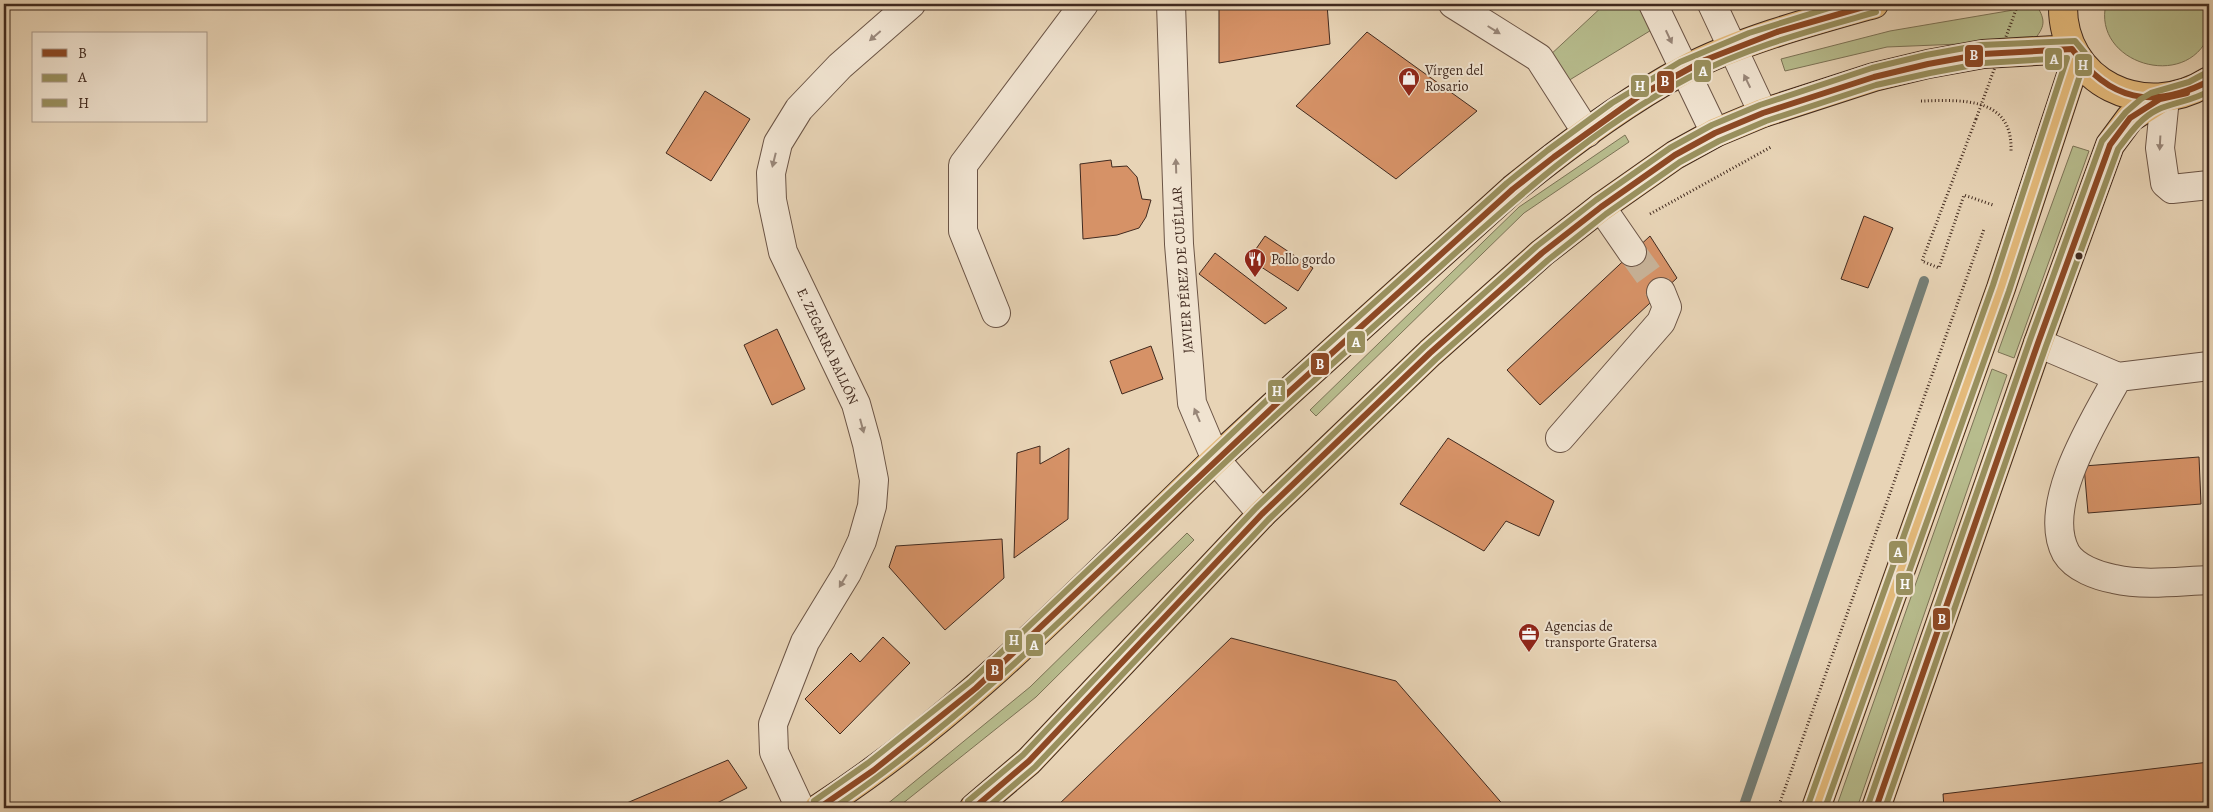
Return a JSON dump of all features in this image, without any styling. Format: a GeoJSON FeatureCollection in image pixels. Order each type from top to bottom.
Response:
{"type":"FeatureCollection","features":[{"type":"Feature","properties":{"kind":"main road"},"geometry":{"type":"LineString","coordinates":[[819,808],[900,752],[1022,648],[1216,460],[1513,189],[1587,133],[1685,70],[1732,50],[1819,19],[1874,4]]}},
{"type":"Feature","properties":{"kind":"main road"},"geometry":{"type":"LineString","coordinates":[[2063,4],[2066,31],[2075,53],[2089,72],[2105,84],[2122,93],[2141,98],[2163,99],[2204,89]]}},
{"type":"Feature","properties":{"kind":"main road"},"geometry":{"type":"LineString","coordinates":[[974,808],[1029,761],[1262,514],[1489,299],[1542,253],[1601,207],[1675,155],[1715,133],[1763,113],[1874,77],[1928,64],[1983,54],[2075,53]]}},
{"type":"Feature","properties":{"kind":"main road"},"geometry":{"type":"LineString","coordinates":[[1816,808],[2001,288],[2075,53]]}},
{"type":"Feature","properties":{"kind":"main road"},"geometry":{"type":"LineString","coordinates":[[1876,808],[2038,343],[2110,145],[2130,118],[2163,99]]}},
{"type":"Feature","properties":{"kind":"street","name":"E. ZEGARRA BALLÓN"},"geometry":{"type":"LineString","coordinates":[[800,808],[774,752],[773,724],[805,642],[848,573],[862,541],[872,506],[874,480],[856,404],[783,252],[772,200],[771,173],[778,143],[799,109],[840,66],[911,4]]}},
{"type":"Feature","properties":{"kind":"street"},"geometry":{"type":"LineString","coordinates":[[996,313],[963,231],[962,164],[1084,4]]}},
{"type":"Feature","properties":{"kind":"street","name":"JAVIER PÉREZ DE CUÉLLAR"},"geometry":{"type":"LineString","coordinates":[[1171,4],[1179,244],[1192,403],[1216,460],[1262,514]]}},
{"type":"Feature","properties":{"kind":"street"},"geometry":{"type":"LineString","coordinates":[[1453,4],[1539,58],[1587,133]]}},
{"type":"Feature","properties":{"kind":"street"},"geometry":{"type":"LineString","coordinates":[[1653,4],[1715,133]]}},
{"type":"Feature","properties":{"kind":"street"},"geometry":{"type":"LineString","coordinates":[[1712,4],[1763,113]]}},
{"type":"Feature","properties":{"kind":"street"},"geometry":{"type":"LineString","coordinates":[[2163,99],[2160,157],[2165,184],[2172,190],[2209,185]]}},
{"type":"Feature","properties":{"kind":"street"},"geometry":{"type":"LineString","coordinates":[[1601,207],[1632,252]]}},
{"type":"Feature","properties":{"kind":"street"},"geometry":{"type":"LineString","coordinates":[[1560,438],[1661,322],[1667,307],[1661,292]]}},
{"type":"Feature","properties":{"kind":"street"},"geometry":{"type":"LineString","coordinates":[[2038,343],[2118,377],[2209,366]]}},
{"type":"Feature","properties":{"kind":"street"},"geometry":{"type":"LineString","coordinates":[[2118,377],[2066,479],[2060,510],[2059,533],[2066,553],[2085,570],[2115,580],[2153,582],[2209,580]]}},
{"type":"Feature","properties":{"kind":"path"},"geometry":{"type":"LineString","coordinates":[[1996,197],[1993,205],[1964,195],[1939,268],[1922,261],[2018,4]]}},
{"type":"Feature","properties":{"kind":"path"},"geometry":{"type":"LineString","coordinates":[[1916,100],[1965,100],[1994,109],[2004,117],[2012,141],[2011,158]]}},
{"type":"Feature","properties":{"kind":"path"},"geometry":{"type":"LineString","coordinates":[[1646,216],[1774,145]]}},
{"type":"Feature","properties":{"kind":"path"},"geometry":{"type":"LineString","coordinates":[[1778,808],[1986,224]]}},
{"type":"Feature","properties":{"kind":"green space"},"geometry":{"type":"Polygon","coordinates":[[[1605,4],[1642,4],[1653,29],[1563,84],[1548,57],[1605,4]]]}},
{"type":"Feature","properties":{"kind":"green space"},"geometry":{"type":"Polygon","coordinates":[[[2106,4],[2209,4],[2209,35],[2197,52],[2181,62],[2163,66],[2144,63],[2126,55],[2113,42],[2105,25],[2106,4]]]}},
{"type":"Feature","properties":{"kind":"green space"},"geometry":{"type":"Polygon","coordinates":[[[2037,6],[2042,16],[2043,24],[2033,41],[1887,47],[1785,71],[1781,59],[1890,31],[2037,6]]]}},
{"type":"Feature","properties":{"kind":"green space"},"geometry":{"type":"Polygon","coordinates":[[[1625,135],[1629,142],[1524,213],[1316,416],[1310,410],[1519,207],[1625,135]]]}},
{"type":"Feature","properties":{"kind":"green space"},"geometry":{"type":"Polygon","coordinates":[[[2073,146],[2089,151],[2014,358],[1998,352],[2073,146]]]}},
{"type":"Feature","properties":{"kind":"green space"},"geometry":{"type":"Polygon","coordinates":[[[1992,369],[2007,375],[1857,808],[1836,808],[1992,369]]]}},
{"type":"Feature","properties":{"kind":"green space"},"geometry":{"type":"Polygon","coordinates":[[[1187,533],[1194,540],[1036,697],[897,808],[888,808],[886,805],[1030,687],[1187,533]]]}},
{"type":"Feature","properties":{"kind":"building"},"geometry":{"type":"Polygon","coordinates":[[[1219,4],[1327,4],[1330,44],[1219,63],[1219,4]]]}},
{"type":"Feature","properties":{"kind":"building"},"geometry":{"type":"Polygon","coordinates":[[[1367,32],[1477,111],[1396,179],[1296,106],[1367,32]]]}},
{"type":"Feature","properties":{"kind":"building"},"geometry":{"type":"Polygon","coordinates":[[[705,91],[750,119],[711,181],[666,153],[705,91]]]}},
{"type":"Feature","properties":{"kind":"building"},"geometry":{"type":"Polygon","coordinates":[[[1111,160],[1112,167],[1127,166],[1137,177],[1142,199],[1151,200],[1146,217],[1139,228],[1117,235],[1083,239],[1080,164],[1111,160]]]}},
{"type":"Feature","properties":{"kind":"building"},"geometry":{"type":"Polygon","coordinates":[[[1864,216],[1893,228],[1868,288],[1841,279],[1864,216]]]}},
{"type":"Feature","properties":{"kind":"building"},"geometry":{"type":"Polygon","coordinates":[[[1265,236],[1313,268],[1298,291],[1249,259],[1265,236]]]}},
{"type":"Feature","properties":{"kind":"building"},"geometry":{"type":"Polygon","coordinates":[[[1650,236],[1677,278],[1540,405],[1507,370],[1650,236]]]}},
{"type":"Feature","properties":{"kind":"building"},"geometry":{"type":"Polygon","coordinates":[[[1215,253],[1287,308],[1265,324],[1199,274],[1215,253]]]}},
{"type":"Feature","properties":{"kind":"building"},"geometry":{"type":"Polygon","coordinates":[[[777,329],[805,389],[772,405],[744,345],[777,329]]]}},
{"type":"Feature","properties":{"kind":"building"},"geometry":{"type":"Polygon","coordinates":[[[1151,346],[1163,379],[1122,394],[1110,361],[1151,346]]]}},
{"type":"Feature","properties":{"kind":"building"},"geometry":{"type":"Polygon","coordinates":[[[1448,438],[1554,501],[1539,536],[1506,521],[1484,551],[1400,504],[1448,438]]]}},
{"type":"Feature","properties":{"kind":"building"},"geometry":{"type":"Polygon","coordinates":[[[1040,446],[1040,464],[1069,448],[1068,519],[1014,558],[1017,453],[1040,446]]]}},
{"type":"Feature","properties":{"kind":"building"},"geometry":{"type":"Polygon","coordinates":[[[2199,457],[2201,504],[2088,513],[2084,466],[2199,457]]]}},
{"type":"Feature","properties":{"kind":"building"},"geometry":{"type":"Polygon","coordinates":[[[1002,539],[1004,578],[945,630],[889,567],[896,546],[1002,539]]]}},
{"type":"Feature","properties":{"kind":"building"},"geometry":{"type":"Polygon","coordinates":[[[883,637],[910,663],[840,734],[805,699],[851,653],[860,662],[883,637]]]}},
{"type":"Feature","properties":{"kind":"building"},"geometry":{"type":"Polygon","coordinates":[[[1231,638],[1396,681],[1506,808],[1055,808],[1231,638]]]}},
{"type":"Feature","properties":{"kind":"building"},"geometry":{"type":"Polygon","coordinates":[[[728,760],[747,788],[707,808],[615,808],[728,760]]]}},
{"type":"Feature","properties":{"kind":"building"},"geometry":{"type":"Polygon","coordinates":[[[2209,762],[2209,808],[1944,808],[1943,794],[2209,762]]]}},
{"type":"Feature","properties":{"kind":"waterway"},"geometry":{"type":"LineString","coordinates":[[1743,808],[1924,281]]}},
{"type":"Feature","properties":{"kind":"tunnel"},"geometry":{"type":"LineString","coordinates":[[1632,252],[1661,292]]}},
{"type":"Feature","properties":{"kind":"transit line","name":"H"},"geometry":{"type":"LineString","coordinates":[[814,801],[868,763],[971,681],[1283,385],[1507,183],[1548,150],[1612,103],[1680,62],[1749,33],[1842,4]]}},
{"type":"Feature","properties":{"kind":"transit line","name":"B"},"geometry":{"type":"LineString","coordinates":[[819,808],[874,770],[976,688],[1289,392],[1513,189],[1554,157],[1639,96],[1705,60],[1777,32],[1874,4]]}},
{"type":"Feature","properties":{"kind":"transit line","name":"A"},"geometry":{"type":"LineString","coordinates":[[834,808],[883,773],[976,698],[1065,617],[1306,387],[1515,200],[1581,147],[1651,99],[1710,67],[1780,40],[1876,12]]}},
{"type":"Feature","properties":{"kind":"transit line","name":"H"},"geometry":{"type":"LineString","coordinates":[[968,801],[1023,755],[1256,508],[1424,347],[1537,246],[1596,200],[1670,148],[1712,125],[1760,105],[1872,68],[1926,55],[1981,45],[2075,41],[2085,53],[2085,60],[2009,291],[1825,808]]}},
{"type":"Feature","properties":{"kind":"transit line","name":"B"},"geometry":{"type":"LineString","coordinates":[[974,808],[1029,761],[1262,514],[1430,353],[1542,253],[1601,207],[1675,155],[1715,133],[1763,113],[1874,77],[1928,64],[1983,54],[2072,49],[2101,80],[2117,90],[2133,95],[2169,96],[2209,81]]}},
{"type":"Feature","properties":{"kind":"transit line","name":"A"},"geometry":{"type":"LineString","coordinates":[[987,808],[1035,767],[1268,520],[1436,359],[1548,260],[1606,214],[1680,162],[1719,141],[1766,121],[1876,85],[1984,63],[2067,58],[1993,285],[1808,805]]}},
{"type":"Feature","properties":{"kind":"transit line","name":"H"},"geometry":{"type":"LineString","coordinates":[[1868,805],[2030,340],[2102,141],[2126,112],[2141,99],[2151,93],[2189,82],[2204,74]]}},
{"type":"Feature","properties":{"kind":"transit line","name":"A"},"geometry":{"type":"LineString","coordinates":[[1885,808],[2046,346],[2118,149],[2135,127],[2151,113],[2209,91]]}},
{"type":"Feature","properties":{"kind":"transit line","name":"B"},"geometry":{"type":"LineString","coordinates":[[1876,808],[2038,343],[2110,145],[2130,118],[2160,99],[2187,93]]}},
{"type":"Feature","properties":{"kind":"place","name":"Vírgen del Rosario"},"geometry":{"type":"Point","coordinates":[1409,97]}},
{"type":"Feature","properties":{"kind":"place","name":"Pollo gordo"},"geometry":{"type":"Point","coordinates":[1255,278]}},
{"type":"Feature","properties":{"kind":"place","name":"Agencias de transporte Gratersa"},"geometry":{"type":"Point","coordinates":[1529,653]}}]}
